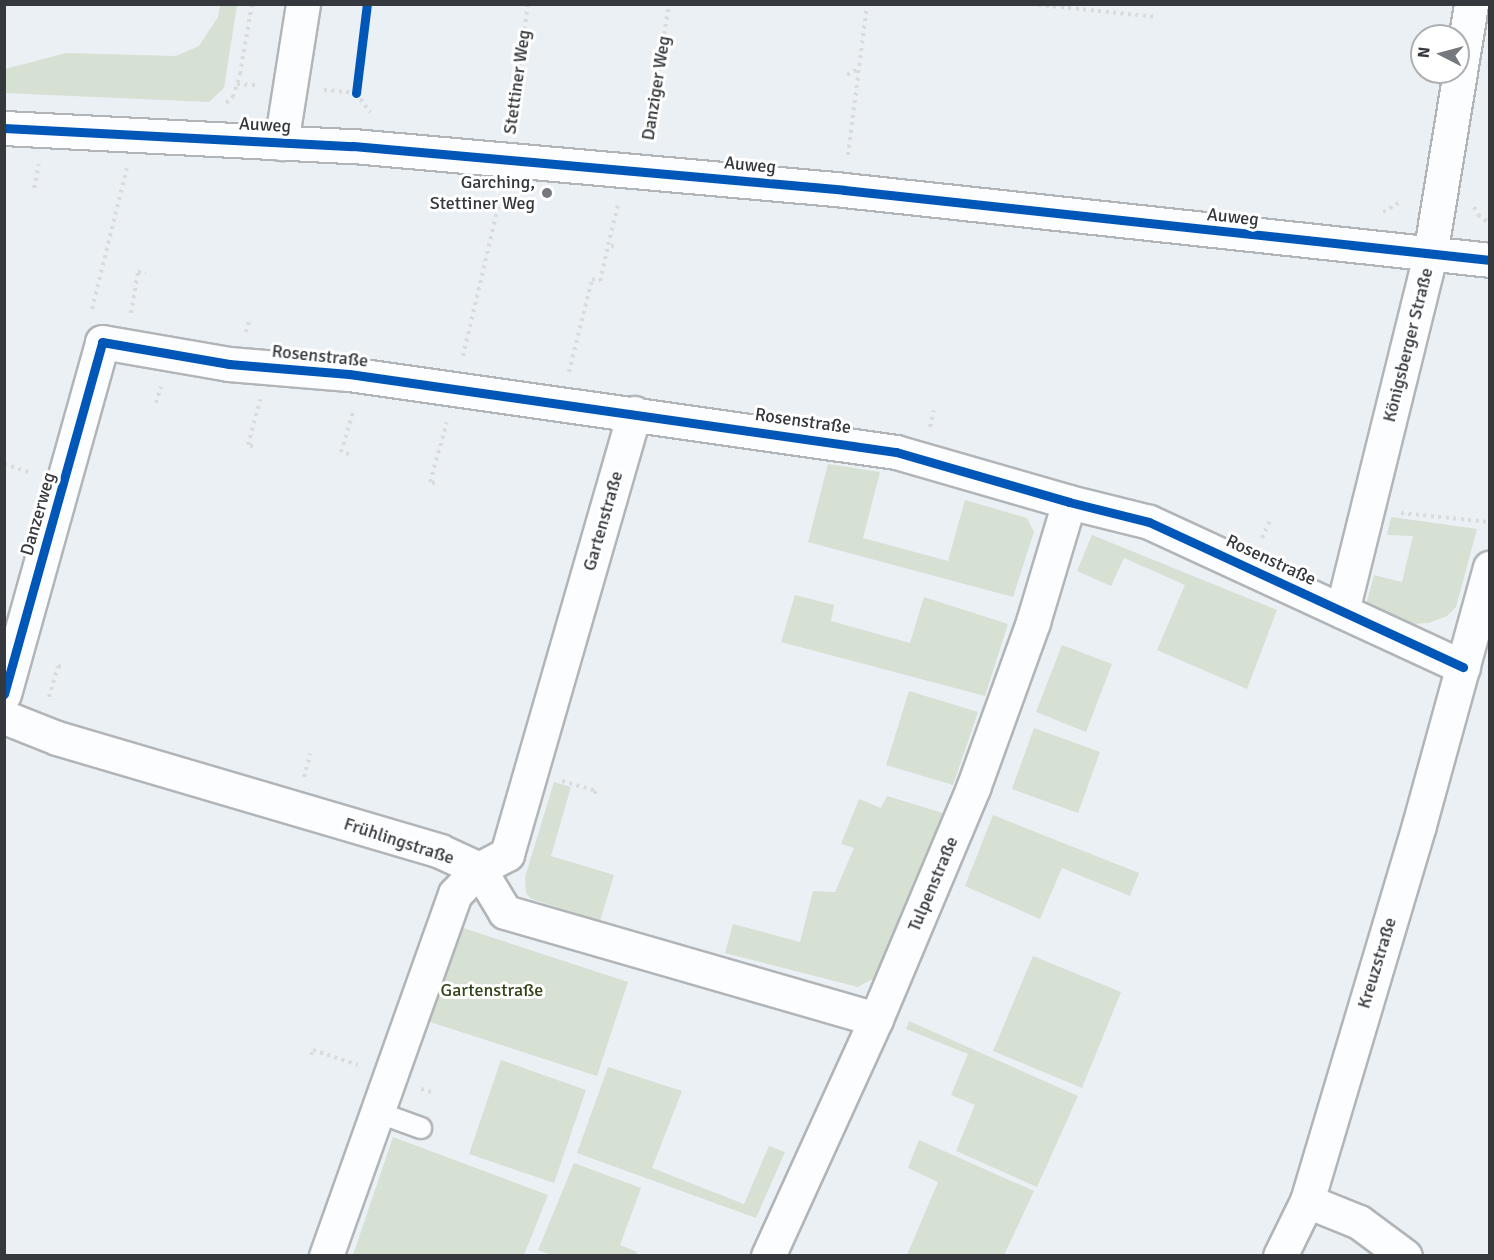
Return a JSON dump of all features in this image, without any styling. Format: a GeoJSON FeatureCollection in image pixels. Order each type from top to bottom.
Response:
{"type":"FeatureCollection","features":[{"type":"Feature","properties":{"kind":"street"},"geometry":{"type":"LineString","coordinates":[[281,143],[303,4]]}},
{"type":"Feature","properties":{"kind":"street","name":"Königsberger Straße"},"geometry":{"type":"LineString","coordinates":[[1342,611],[1430,255],[1471,4]]}},
{"type":"Feature","properties":{"kind":"street","name":"Auweg"},"geometry":{"type":"LineString","coordinates":[[4,128],[353,146],[844,190],[1490,260]]}},
{"type":"Feature","properties":{"kind":"street","name":"Rosenstraße"},"geometry":{"type":"LineString","coordinates":[[102,342],[229,364],[349,374],[896,452],[1069,502],[1149,522],[1463,667]]}},
{"type":"Feature","properties":{"kind":"street","name":"Danzerweg"},"geometry":{"type":"LineString","coordinates":[[4,694],[102,342]]}},
{"type":"Feature","properties":{"kind":"street","name":"Gartenstraße"},"geometry":{"type":"LineString","coordinates":[[326,1256],[454,894],[479,869],[507,854],[634,413]]}},
{"type":"Feature","properties":{"kind":"street","name":"Tulpenstraße"},"geometry":{"type":"LineString","coordinates":[[768,1256],[876,1019],[974,788],[1033,622],[1069,502]]}},
{"type":"Feature","properties":{"kind":"street"},"geometry":{"type":"LineString","coordinates":[[1463,667],[1490,568]]}},
{"type":"Feature","properties":{"kind":"street","name":"Kreuzstraße"},"geometry":{"type":"LineString","coordinates":[[1280,1256],[1307,1201],[1463,667]]}},
{"type":"Feature","properties":{"kind":"street","name":"Frühlingstraße"},"geometry":{"type":"LineString","coordinates":[[4,717],[57,738],[432,849],[479,869]]}},
{"type":"Feature","properties":{"kind":"street"},"geometry":{"type":"LineString","coordinates":[[479,869],[505,912],[876,1019]]}},
{"type":"Feature","properties":{"kind":"street"},"geometry":{"type":"LineString","coordinates":[[1307,1201],[1359,1222],[1405,1256]]}},
{"type":"Feature","properties":{"kind":"lane"},"geometry":{"type":"LineString","coordinates":[[377,1113],[422,1128]]}},
{"type":"Feature","properties":{"kind":"path"},"geometry":{"type":"LineString","coordinates":[[224,105],[232,97],[240,74],[252,4]]}},
{"type":"Feature","properties":{"kind":"path"},"geometry":{"type":"LineString","coordinates":[[356,93],[367,4]]}},
{"type":"Feature","properties":{"kind":"path"},"geometry":{"type":"LineString","coordinates":[[844,190],[867,4]]}},
{"type":"Feature","properties":{"kind":"path"},"geometry":{"type":"LineString","coordinates":[[1031,4],[1157,17]]}},
{"type":"Feature","properties":{"kind":"path"},"geometry":{"type":"LineString","coordinates":[[847,75],[858,69]]}},
{"type":"Feature","properties":{"kind":"path"},"geometry":{"type":"LineString","coordinates":[[34,188],[40,161]]}},
{"type":"Feature","properties":{"kind":"path"},"geometry":{"type":"LineString","coordinates":[[461,363],[501,192]]}},
{"type":"Feature","properties":{"kind":"path"},"geometry":{"type":"LineString","coordinates":[[1377,215],[1396,207],[1410,194]]}},
{"type":"Feature","properties":{"kind":"path"},"geometry":{"type":"LineString","coordinates":[[566,380],[592,279],[600,281],[619,202]]}},
{"type":"Feature","properties":{"kind":"path"},"geometry":{"type":"LineString","coordinates":[[608,244],[614,246]]}},
{"type":"Feature","properties":{"kind":"path"},"geometry":{"type":"LineString","coordinates":[[130,315],[138,272],[146,273]]}},
{"type":"Feature","properties":{"kind":"path"},"geometry":{"type":"LineString","coordinates":[[252,446],[248,445],[262,393]]}},
{"type":"Feature","properties":{"kind":"path"},"geometry":{"type":"LineString","coordinates":[[349,454],[341,452],[357,401]]}},
{"type":"Feature","properties":{"kind":"path"},"geometry":{"type":"LineString","coordinates":[[435,483],[430,482],[449,413]]}},
{"type":"Feature","properties":{"kind":"path"},"geometry":{"type":"LineString","coordinates":[[1369,509],[1490,522]]}},
{"type":"Feature","properties":{"kind":"path"},"geometry":{"type":"LineString","coordinates":[[46,709],[58,666],[64,667]]}},
{"type":"Feature","properties":{"kind":"path"},"geometry":{"type":"LineString","coordinates":[[561,781],[596,791],[594,794]]}},
{"type":"Feature","properties":{"kind":"path"},"geometry":{"type":"LineString","coordinates":[[311,1055],[313,1050],[364,1067]]}},
{"type":"Feature","properties":{"kind":"green space"},"geometry":{"type":"Polygon","coordinates":[[[220,5],[237,5],[224,88],[209,102],[5,93],[5,69],[66,53],[176,56],[199,46],[218,17],[220,5]]]}},
{"type":"Feature","properties":{"kind":"green space"},"geometry":{"type":"Polygon","coordinates":[[[828,464],[880,472],[863,538],[948,561],[965,500],[1027,518],[1034,532],[1013,597],[808,542],[828,464]]]}},
{"type":"Feature","properties":{"kind":"green space"},"geometry":{"type":"Polygon","coordinates":[[[1391,517],[1477,529],[1456,607],[1447,616],[1429,623],[1413,624],[1371,611],[1367,601],[1374,575],[1402,582],[1413,536],[1387,535],[1391,517]]]}},
{"type":"Feature","properties":{"kind":"green space"},"geometry":{"type":"Polygon","coordinates":[[[1092,535],[1277,610],[1247,689],[1157,650],[1185,585],[1124,558],[1111,586],[1077,571],[1092,535]]]}},
{"type":"Feature","properties":{"kind":"green space"},"geometry":{"type":"Polygon","coordinates":[[[795,595],[834,605],[831,621],[910,643],[924,597],[1008,624],[985,696],[781,642],[795,595]]]}},
{"type":"Feature","properties":{"kind":"green space"},"geometry":{"type":"Polygon","coordinates":[[[1062,645],[1112,664],[1086,732],[1036,712],[1062,645]]]}},
{"type":"Feature","properties":{"kind":"green space"},"geometry":{"type":"Polygon","coordinates":[[[909,691],[978,712],[953,785],[886,765],[909,691]]]}},
{"type":"Feature","properties":{"kind":"green space"},"geometry":{"type":"Polygon","coordinates":[[[1034,728],[1100,752],[1078,813],[1012,789],[1034,728]]]}},
{"type":"Feature","properties":{"kind":"green space"},"geometry":{"type":"Polygon","coordinates":[[[554,782],[571,787],[551,856],[614,875],[600,921],[531,899],[526,893],[525,877],[554,782]]]}},
{"type":"Feature","properties":{"kind":"green space"},"geometry":{"type":"Polygon","coordinates":[[[887,796],[943,813],[874,978],[858,987],[725,953],[733,924],[800,942],[813,891],[835,892],[854,848],[841,844],[859,799],[881,808],[887,796]]]}},
{"type":"Feature","properties":{"kind":"green space"},"geometry":{"type":"Polygon","coordinates":[[[993,815],[1139,873],[1130,896],[1062,868],[1040,919],[965,886],[993,815]]]}},
{"type":"Feature","properties":{"kind":"green space","name":"Gartenstraße"},"geometry":{"type":"Polygon","coordinates":[[[460,927],[628,982],[597,1076],[430,1022],[460,927]]]}},
{"type":"Feature","properties":{"kind":"green space"},"geometry":{"type":"Polygon","coordinates":[[[1033,956],[1121,992],[1082,1088],[993,1051],[1033,956]]]}},
{"type":"Feature","properties":{"kind":"green space"},"geometry":{"type":"Polygon","coordinates":[[[909,1021],[1078,1096],[1037,1187],[956,1151],[975,1105],[951,1095],[968,1054],[906,1029],[909,1021]]]}},
{"type":"Feature","properties":{"kind":"green space"},"geometry":{"type":"Polygon","coordinates":[[[501,1060],[586,1090],[554,1183],[469,1154],[501,1060]]]}},
{"type":"Feature","properties":{"kind":"green space"},"geometry":{"type":"Polygon","coordinates":[[[608,1067],[682,1091],[652,1168],[744,1204],[769,1146],[785,1152],[756,1218],[577,1153],[608,1067]]]}},
{"type":"Feature","properties":{"kind":"green space"},"geometry":{"type":"Polygon","coordinates":[[[393,1137],[548,1195],[524,1255],[353,1255],[393,1137]]]}},
{"type":"Feature","properties":{"kind":"green space"},"geometry":{"type":"Polygon","coordinates":[[[919,1140],[1034,1191],[1004,1255],[907,1255],[938,1182],[908,1168],[919,1140]]]}},
{"type":"Feature","properties":{"kind":"green space"},"geometry":{"type":"Polygon","coordinates":[[[574,1163],[641,1188],[620,1245],[637,1252],[636,1255],[551,1255],[538,1250],[574,1163]]]}},
{"type":"Feature","properties":{"kind":"cycle path"},"geometry":{"type":"LineString","coordinates":[[356,93],[367,4]]}},
{"type":"Feature","properties":{"kind":"cycle path"},"geometry":{"type":"LineString","coordinates":[[4,128],[353,146],[844,190],[1490,260]]}},
{"type":"Feature","properties":{"kind":"cycle path"},"geometry":{"type":"LineString","coordinates":[[4,694],[102,342],[229,364],[349,374],[896,452],[1069,502],[1149,522],[1463,667]]}},
{"type":"Feature","properties":{"kind":"place","name":"Garching, Stettiner Weg"},"geometry":{"type":"Point","coordinates":[547,193]}}]}
